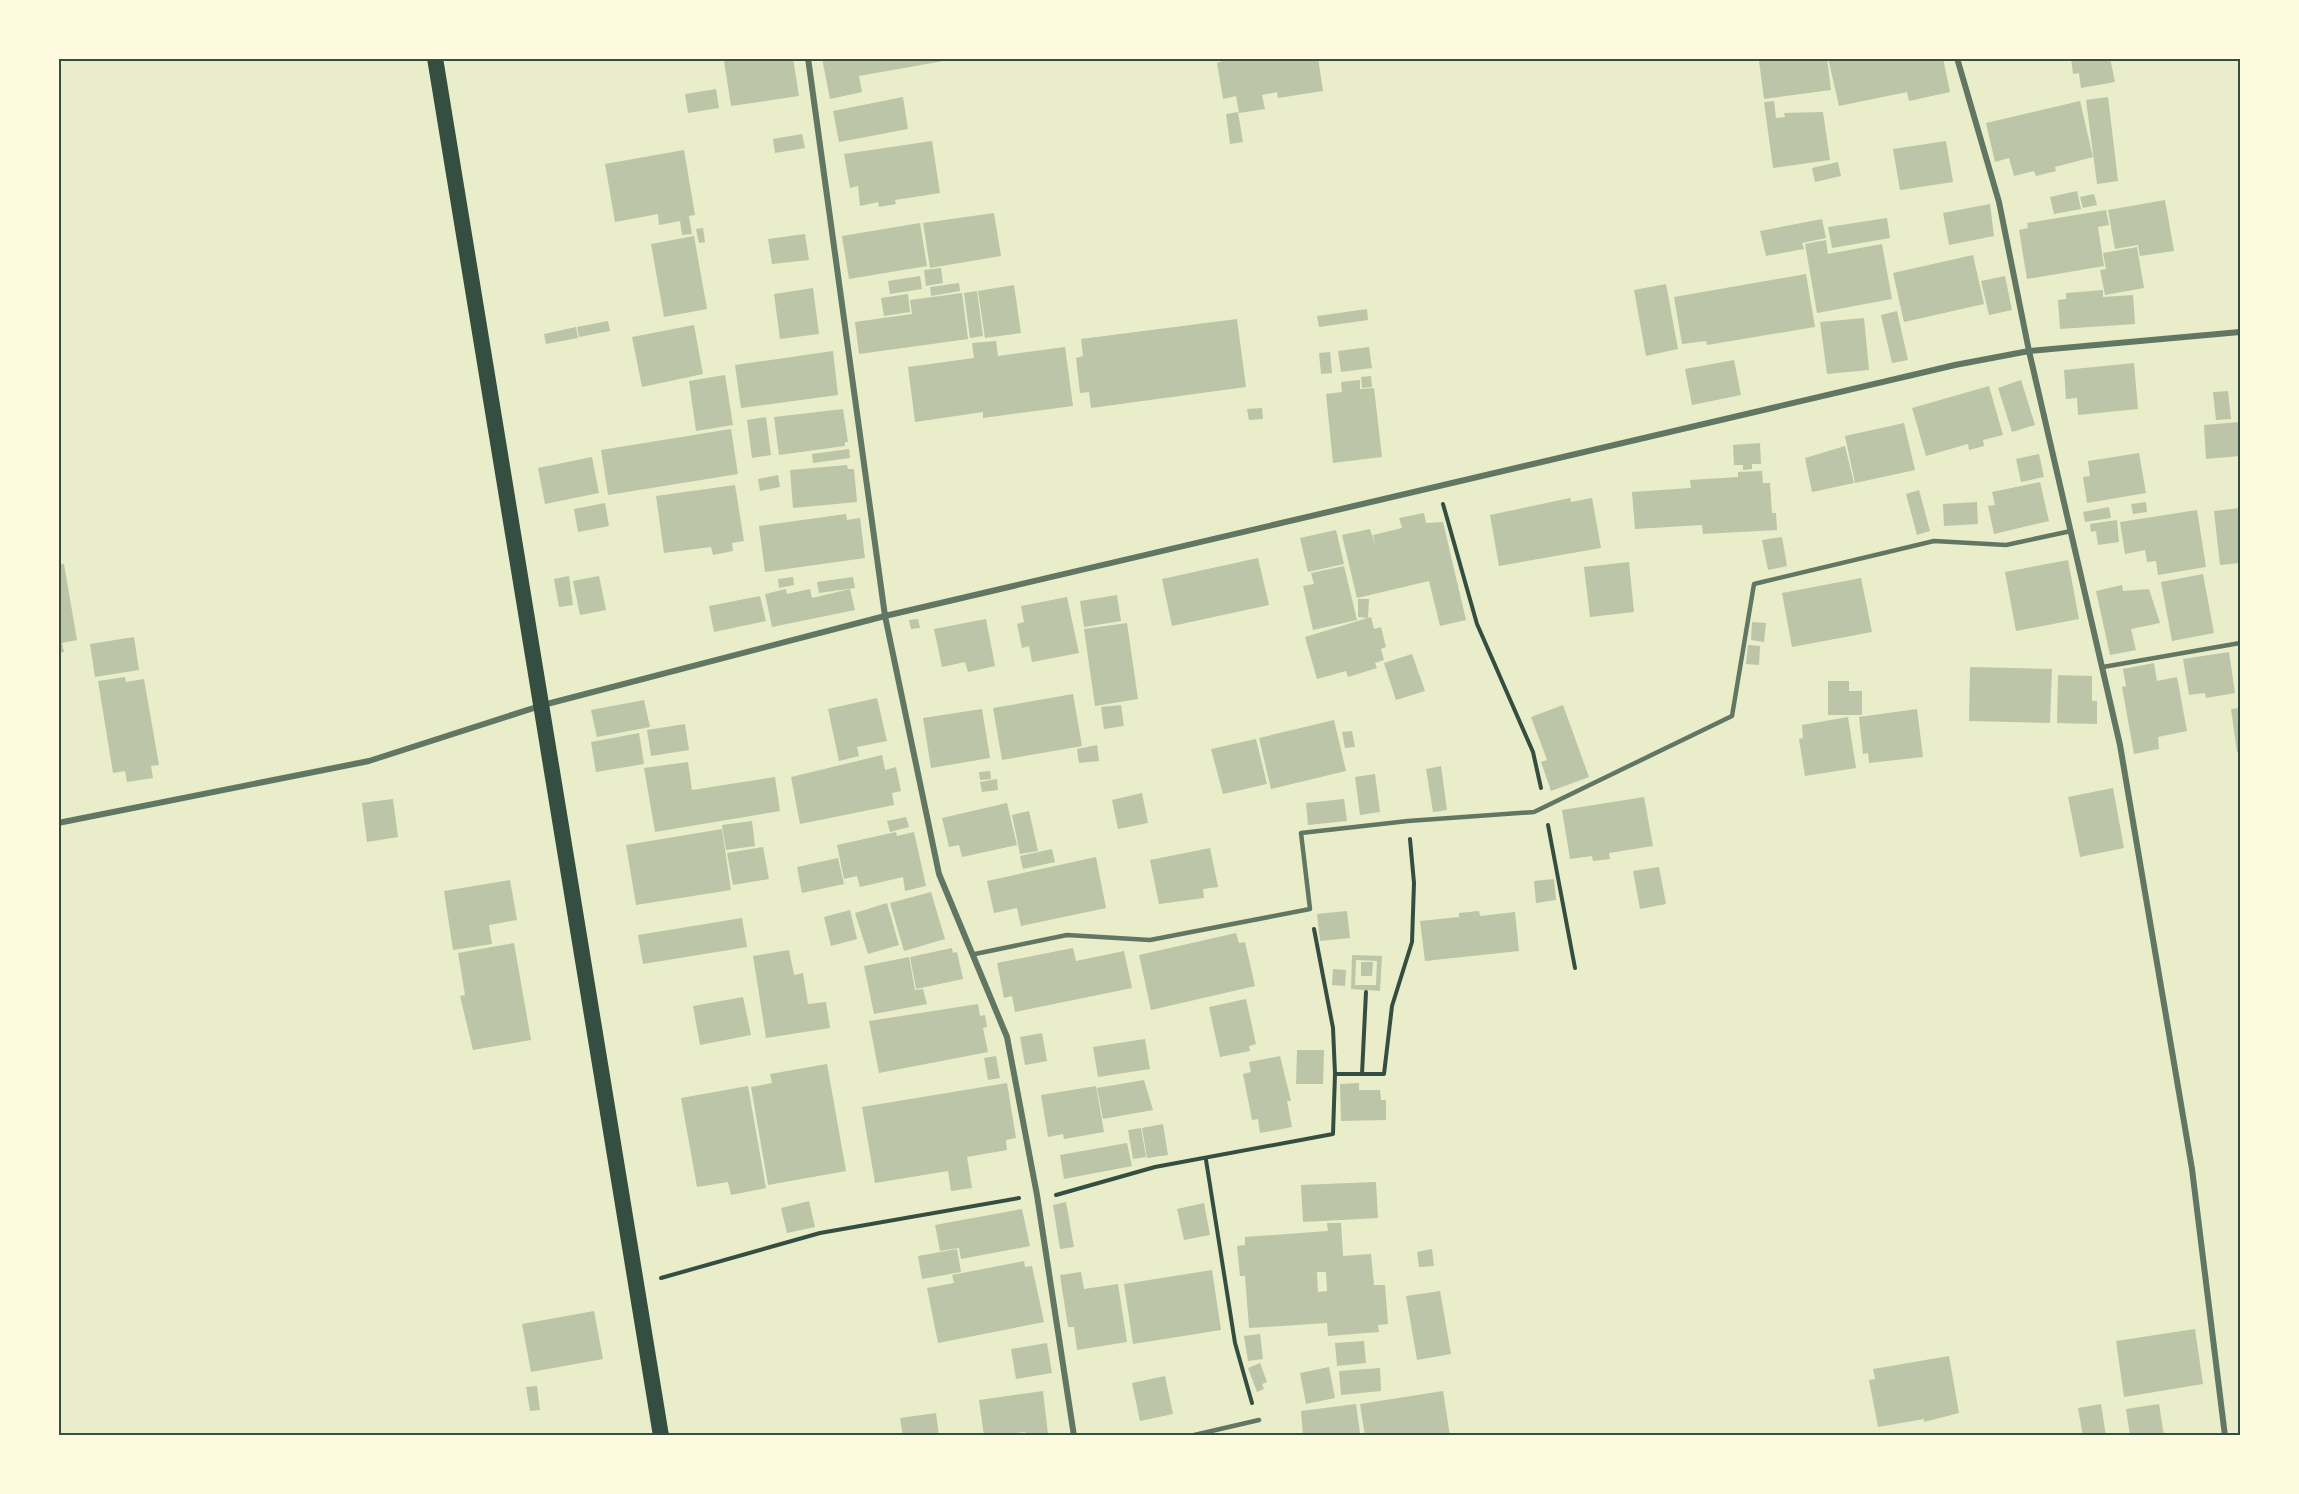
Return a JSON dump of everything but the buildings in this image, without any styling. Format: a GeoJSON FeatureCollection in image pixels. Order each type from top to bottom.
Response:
{"type":"FeatureCollection","features":[{"type":"Feature","properties":{"kind":"highway"},"geometry":{"type":"LineString","coordinates":[[435,58],[543,705],[661,1436]]}},
{"type":"Feature","properties":{"kind":"street"},"geometry":{"type":"LineString","coordinates":[[808,58],[885,616],[939,874],[975,954],[1007,1037],[1038,1198],[1074,1436]]}},
{"type":"Feature","properties":{"kind":"street"},"geometry":{"type":"LineString","coordinates":[[1957,58],[1999,202],[2029,351],[2103,667],[2132,816],[2192,1168],[2225,1436]]}},
{"type":"Feature","properties":{"kind":"street"},"geometry":{"type":"LineString","coordinates":[[58,823],[369,761],[543,705],[885,616],[1955,365],[2029,351],[2241,332]]}},
{"type":"Feature","properties":{"kind":"lane"},"geometry":{"type":"LineString","coordinates":[[975,954],[1067,935],[1150,940],[1310,909],[1301,833],[1408,821],[1534,812],[1732,716],[1754,584],[1934,541],[2006,545],[2071,531]]}},
{"type":"Feature","properties":{"kind":"lane"},"geometry":{"type":"LineString","coordinates":[[2103,667],[2241,643]]}},
{"type":"Feature","properties":{"kind":"lane"},"geometry":{"type":"LineString","coordinates":[[1190,1436],[1259,1420]]}},
{"type":"Feature","properties":{"kind":"path"},"geometry":{"type":"LineString","coordinates":[[1440,486],[1446,518],[1477,624],[1533,752],[1575,968]]}},
{"type":"Feature","properties":{"kind":"path"},"geometry":{"type":"LineString","coordinates":[[1335,1074],[1384,1074],[1392,1006],[1412,942],[1414,883],[1408,821]]}},
{"type":"Feature","properties":{"kind":"path"},"geometry":{"type":"LineString","coordinates":[[636,1285],[820,1233],[1038,1198],[1155,1167],[1206,1160],[1333,1134],[1335,1074],[1333,1028],[1310,909]]}},
{"type":"Feature","properties":{"kind":"path"},"geometry":{"type":"LineString","coordinates":[[1362,1074],[1366,992]]}},
{"type":"Feature","properties":{"kind":"path"},"geometry":{"type":"LineString","coordinates":[[1206,1160],[1235,1343],[1246,1388],[1259,1420]]}}]}
